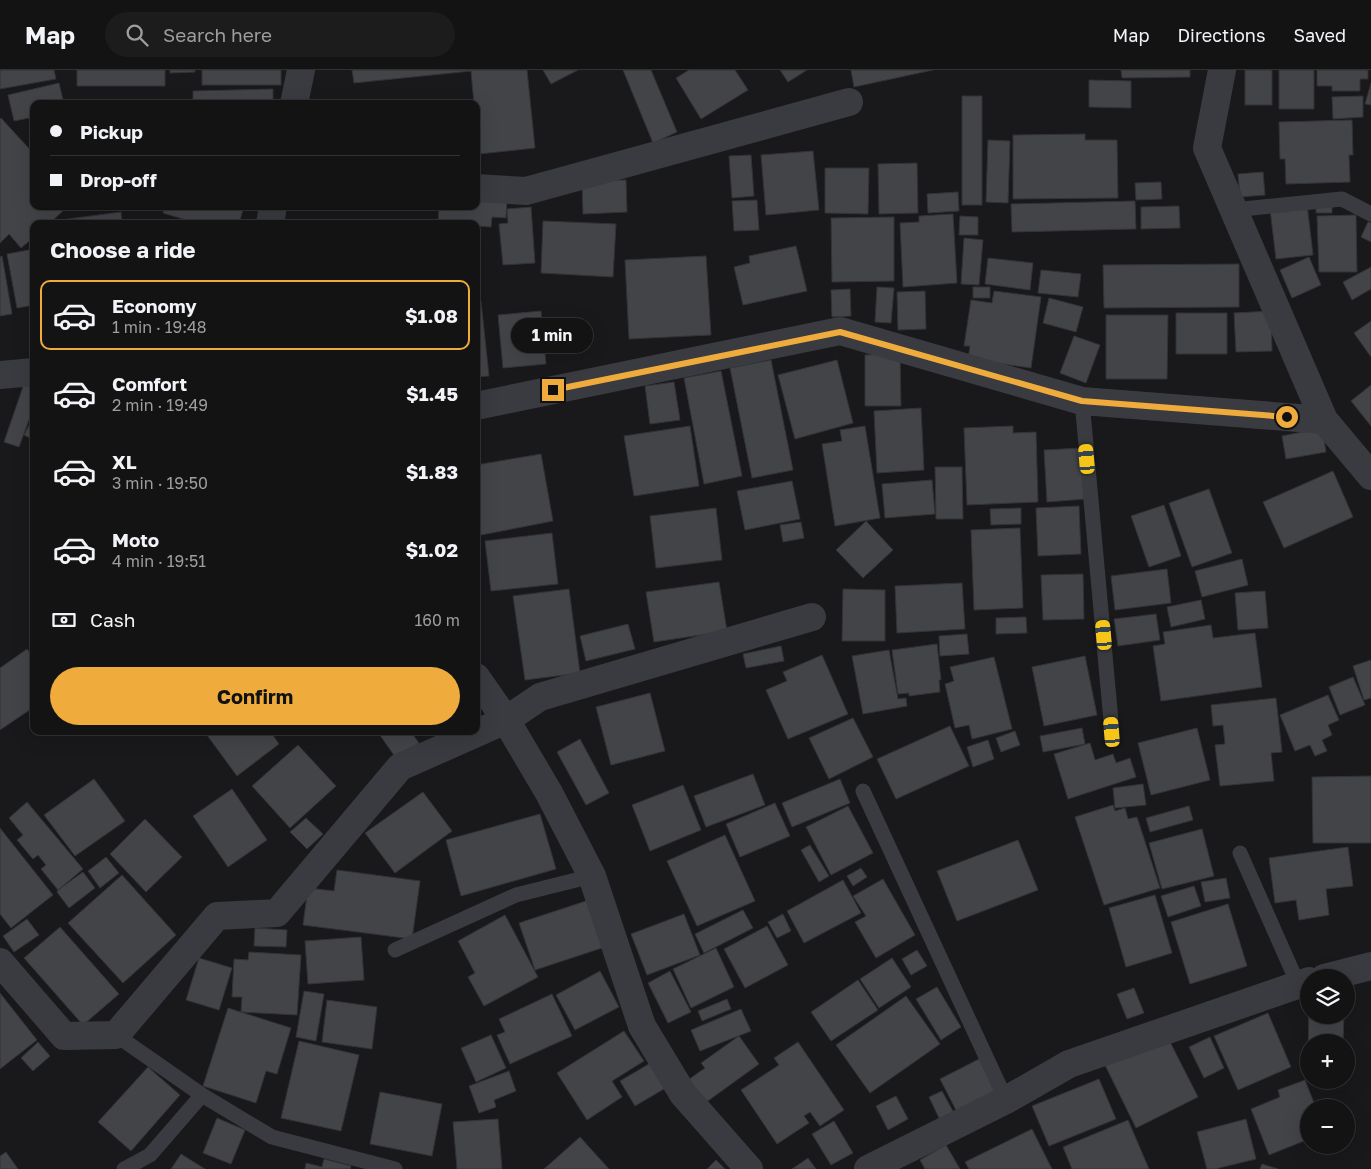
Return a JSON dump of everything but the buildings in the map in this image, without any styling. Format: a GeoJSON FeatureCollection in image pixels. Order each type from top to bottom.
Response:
{"type":"FeatureCollection","features":[{"type":"Feature","properties":{"kind":"street"},"geometry":{"type":"LineString","coordinates":[[295,100],[301,70]]}},
{"type":"Feature","properties":{"kind":"street"},"geometry":{"type":"LineString","coordinates":[[1222,70],[1207,148],[1324,420],[1371,476]]}},
{"type":"Feature","properties":{"kind":"street"},"geometry":{"type":"LineString","coordinates":[[480,188],[526,190],[849,102]]}},
{"type":"Feature","properties":{"kind":"street"},"geometry":{"type":"LineString","coordinates":[[480,405],[840,332],[1082,401],[1324,420]]}},
{"type":"Feature","properties":{"kind":"street"},"geometry":{"type":"LineString","coordinates":[[0,374],[30,372]]}},
{"type":"Feature","properties":{"kind":"street"},"geometry":{"type":"LineString","coordinates":[[480,732],[506,720],[540,697],[812,617]]}},
{"type":"Feature","properties":{"kind":"street"},"geometry":{"type":"LineString","coordinates":[[480,683],[506,720],[549,793],[592,876],[642,1026],[683,1094],[749,1169]]}},
{"type":"Feature","properties":{"kind":"street"},"geometry":{"type":"LineString","coordinates":[[0,962],[64,1036],[116,1035],[217,916],[277,913],[400,767],[472,735]]}},
{"type":"Feature","properties":{"kind":"street"},"geometry":{"type":"LineString","coordinates":[[1355,970],[1371,966]]}},
{"type":"Feature","properties":{"kind":"street"},"geometry":{"type":"LineString","coordinates":[[868,1169],[1006,1100],[1069,1064],[1300,984]]}},
{"type":"Feature","properties":{"kind":"lane"},"geometry":{"type":"LineString","coordinates":[[1233,210],[1342,199],[1371,214]]}},
{"type":"Feature","properties":{"kind":"lane"},"geometry":{"type":"LineString","coordinates":[[1082,401],[1112,732]]}},
{"type":"Feature","properties":{"kind":"lane"},"geometry":{"type":"LineString","coordinates":[[863,790],[1006,1100]]}},
{"type":"Feature","properties":{"kind":"lane"},"geometry":{"type":"LineString","coordinates":[[1240,853],[1300,975]]}},
{"type":"Feature","properties":{"kind":"lane"},"geometry":{"type":"LineString","coordinates":[[395,950],[516,895],[592,876]]}},
{"type":"Feature","properties":{"kind":"lane"},"geometry":{"type":"LineString","coordinates":[[116,1035],[202,1095],[272,1137],[394,1169]]}},
{"type":"Feature","properties":{"kind":"lane"},"geometry":{"type":"LineString","coordinates":[[124,1169],[150,1155],[202,1095]]}},
{"type":"Feature","properties":{"kind":"route"},"geometry":{"type":"LineString","coordinates":[[553,390],[840,332],[1082,401],[1287,417]]}}]}
